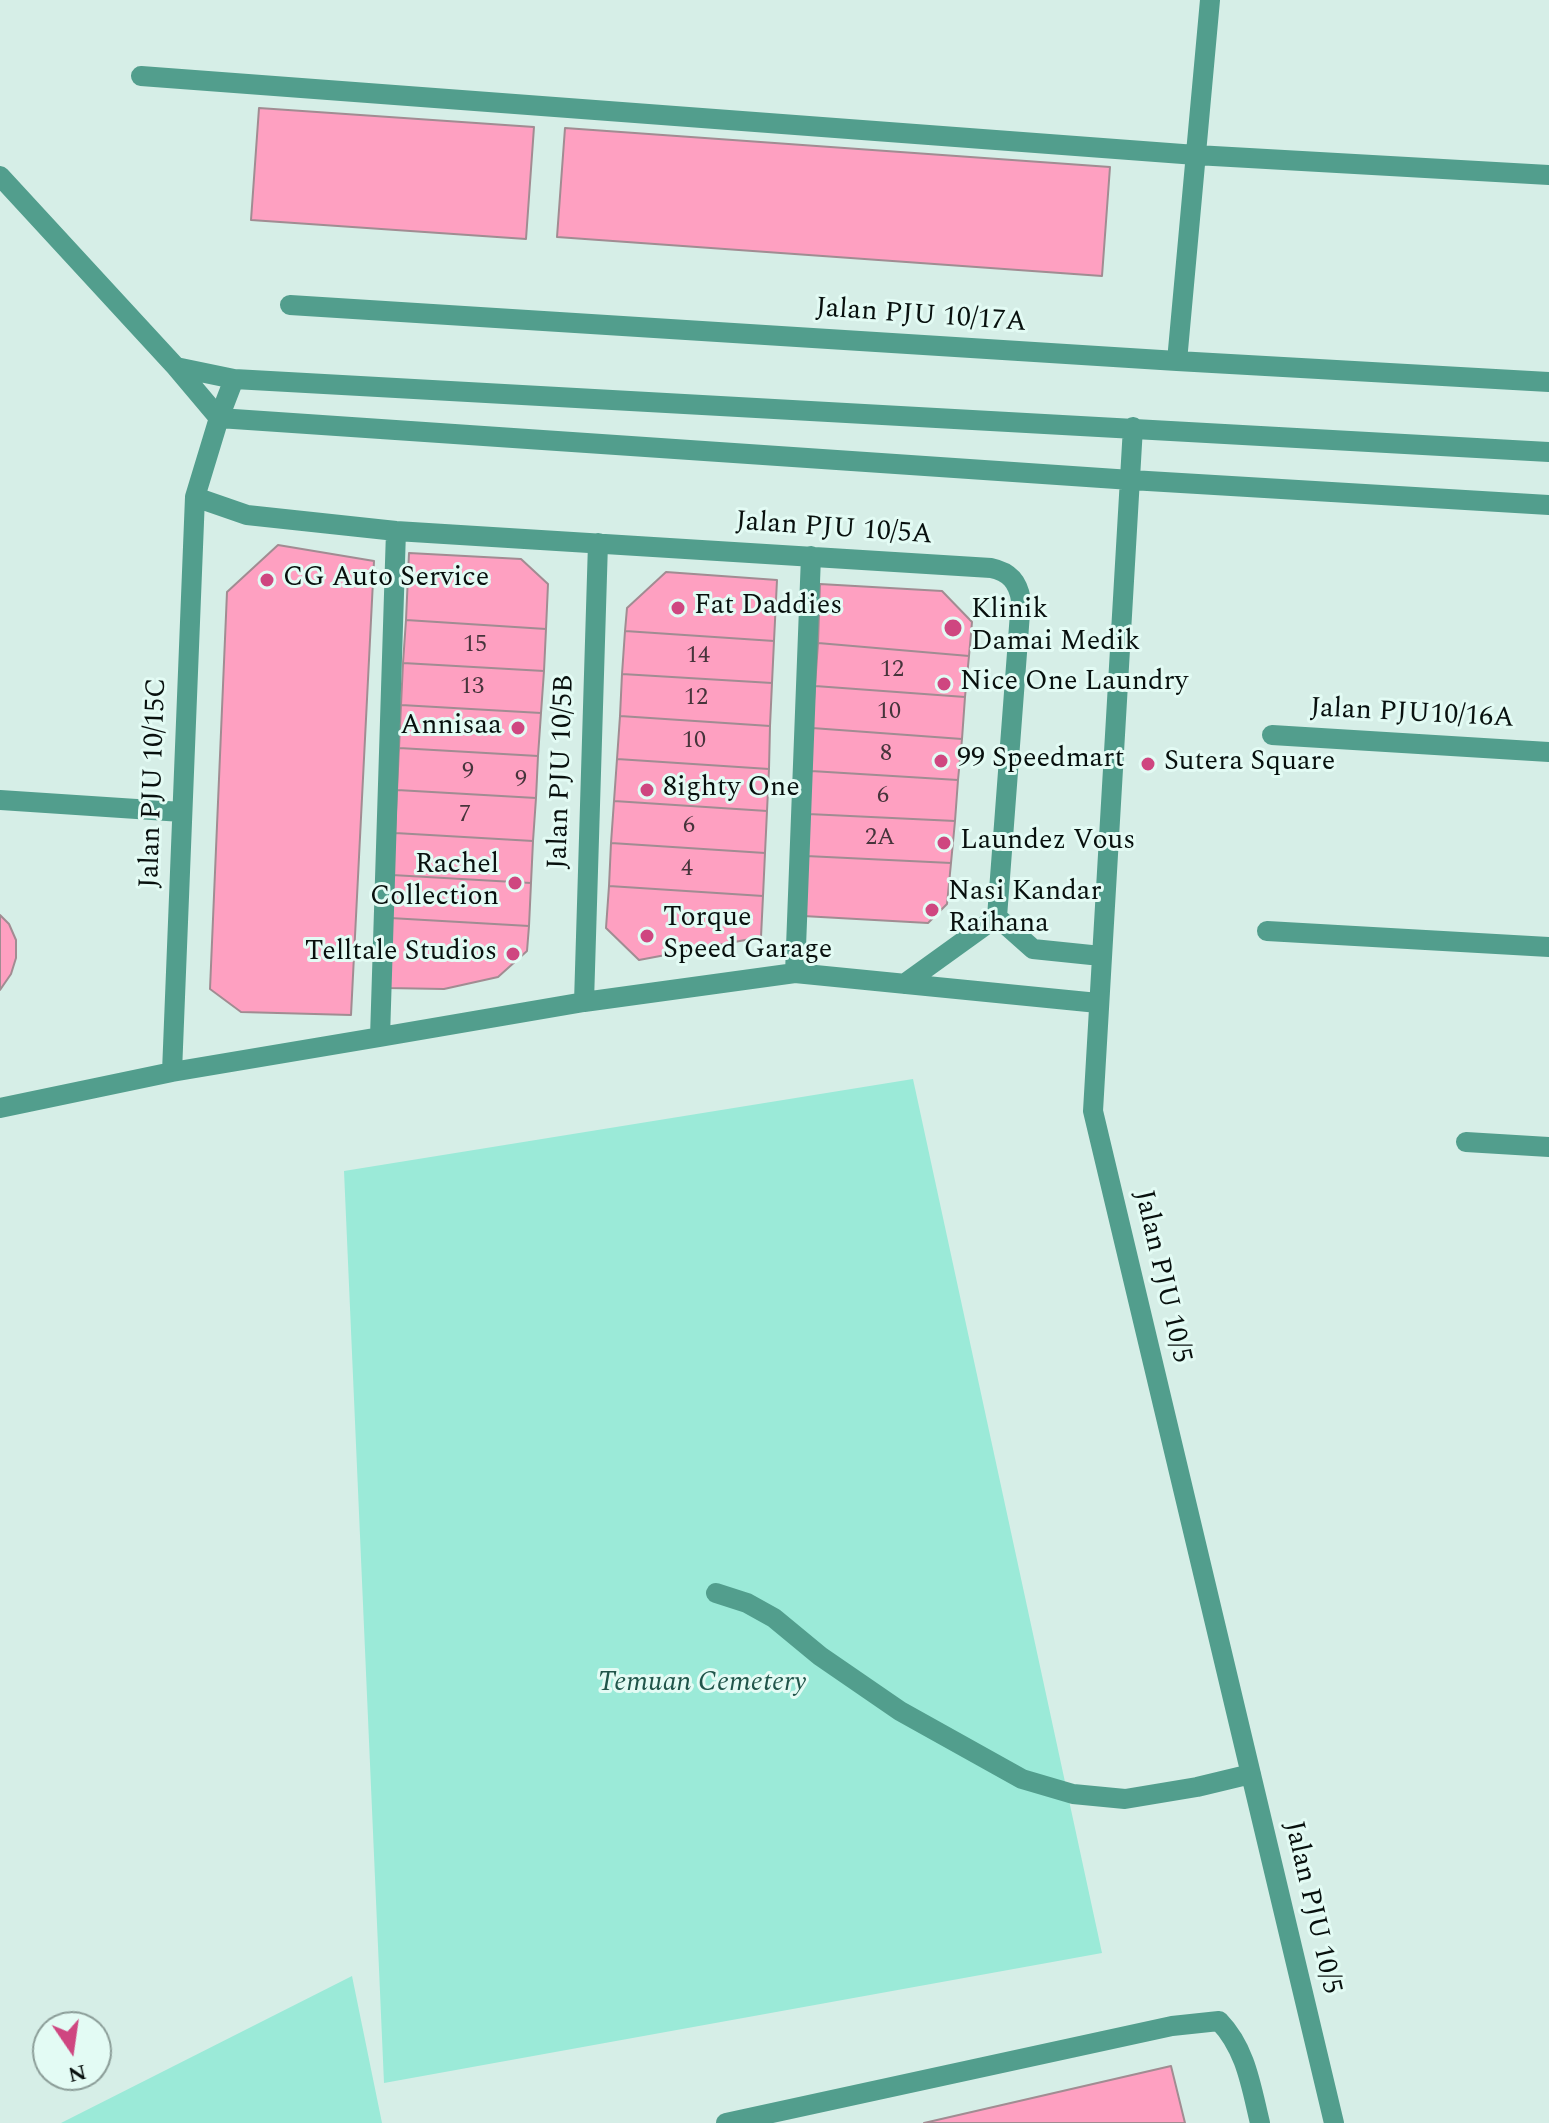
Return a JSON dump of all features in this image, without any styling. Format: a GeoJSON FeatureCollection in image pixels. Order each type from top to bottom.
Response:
{"type":"FeatureCollection","features":[{"type":"Feature","properties":{"kind":"street"},"geometry":{"type":"LineString","coordinates":[[1177,361],[1210,0]]}},
{"type":"Feature","properties":{"kind":"street"},"geometry":{"type":"LineString","coordinates":[[141,76],[1196,155],[1549,175]]}},
{"type":"Feature","properties":{"kind":"street"},"geometry":{"type":"LineString","coordinates":[[0,176],[219,418],[1549,505]]}},
{"type":"Feature","properties":{"kind":"street","name":"Jalan PJU 10/17A"},"geometry":{"type":"LineString","coordinates":[[290,305],[1549,382]]}},
{"type":"Feature","properties":{"kind":"street"},"geometry":{"type":"LineString","coordinates":[[176,367],[234,379],[1549,452]]}},
{"type":"Feature","properties":{"kind":"street","name":"Jalan PJU 10/15C"},"geometry":{"type":"LineString","coordinates":[[172,1072],[195,497],[234,379]]}},
{"type":"Feature","properties":{"kind":"street","name":"Jalan PJU 10/5"},"geometry":{"type":"LineString","coordinates":[[1133,427],[1093,1111],[1334,2123]]}},
{"type":"Feature","properties":{"kind":"street","name":"Jalan PJU 10/5A"},"geometry":{"type":"LineString","coordinates":[[195,497],[247,515],[396,531],[1003,571],[1013,578],[1021,600],[997,917]]}},
{"type":"Feature","properties":{"kind":"street"},"geometry":{"type":"LineString","coordinates":[[380,1037],[396,531]]}},
{"type":"Feature","properties":{"kind":"street","name":"Jalan PJU 10/5B"},"geometry":{"type":"LineString","coordinates":[[584,1002],[598,543]]}},
{"type":"Feature","properties":{"kind":"street"},"geometry":{"type":"LineString","coordinates":[[795,973],[811,556]]}},
{"type":"Feature","properties":{"kind":"street","name":"Jalan PJU10/16A"},"geometry":{"type":"LineString","coordinates":[[1272,735],[1549,752]]}},
{"type":"Feature","properties":{"kind":"street"},"geometry":{"type":"LineString","coordinates":[[0,800],[182,812]]}},
{"type":"Feature","properties":{"kind":"street"},"geometry":{"type":"LineString","coordinates":[[904,984],[997,917],[1033,949],[1101,956]]}},
{"type":"Feature","properties":{"kind":"street"},"geometry":{"type":"LineString","coordinates":[[1267,931],[1549,947]]}},
{"type":"Feature","properties":{"kind":"street"},"geometry":{"type":"LineString","coordinates":[[0,1108],[172,1072],[584,1002],[795,973],[1098,1003]]}},
{"type":"Feature","properties":{"kind":"street"},"geometry":{"type":"LineString","coordinates":[[1466,1142],[1549,1147]]}},
{"type":"Feature","properties":{"kind":"street"},"geometry":{"type":"LineString","coordinates":[[716,1593],[747,1603],[774,1618],[820,1656],[900,1711],[1022,1779],[1073,1794],[1125,1799],[1251,1774]]}},
{"type":"Feature","properties":{"kind":"street"},"geometry":{"type":"LineString","coordinates":[[726,2123],[1172,2026],[1219,2021],[1242,2053],[1260,2123]]}},
{"type":"Feature","properties":{"kind":"green space","name":"Temuan Cemetery"},"geometry":{"type":"Polygon","coordinates":[[[913,1079],[1102,1953],[384,2083],[344,1171],[913,1079]]]}},
{"type":"Feature","properties":{"kind":"green space"},"geometry":{"type":"Polygon","coordinates":[[[352,1976],[382,2123],[61,2123],[352,1976]]]}},
{"type":"Feature","properties":{"kind":"building"},"geometry":{"type":"Polygon","coordinates":[[[259,108],[534,127],[526,239],[251,220],[259,108]]]}},
{"type":"Feature","properties":{"kind":"building"},"geometry":{"type":"Polygon","coordinates":[[[565,128],[1110,167],[1102,276],[557,237],[565,128]]]}},
{"type":"Feature","properties":{"kind":"building"},"geometry":{"type":"Polygon","coordinates":[[[278,545],[374,561],[351,1015],[241,1012],[210,989],[227,592],[278,545]]]}},
{"type":"Feature","properties":{"kind":"building"},"geometry":{"type":"Polygon","coordinates":[[[409,553],[521,559],[548,584],[546,629],[406,620],[409,553]]]}},
{"type":"Feature","properties":{"kind":"building"},"geometry":{"type":"Polygon","coordinates":[[[666,572],[777,580],[774,641],[625,631],[627,608],[666,572]]]}},
{"type":"Feature","properties":{"kind":"building"},"geometry":{"type":"Polygon","coordinates":[[[820,584],[942,591],[972,622],[969,656],[818,643],[820,584]]]}},
{"type":"Feature","properties":{"kind":"building"},"geometry":{"type":"Polygon","coordinates":[[[406,620],[546,629],[544,671],[403,663],[406,620]]]}},
{"type":"Feature","properties":{"kind":"building"},"geometry":{"type":"Polygon","coordinates":[[[625,631],[774,641],[772,683],[622,674],[625,631]]]}},
{"type":"Feature","properties":{"kind":"building"},"geometry":{"type":"Polygon","coordinates":[[[818,643],[969,656],[965,697],[815,686],[818,643]]]}},
{"type":"Feature","properties":{"kind":"building"},"geometry":{"type":"Polygon","coordinates":[[[403,663],[544,671],[541,713],[401,705],[403,663]]]}},
{"type":"Feature","properties":{"kind":"building"},"geometry":{"type":"Polygon","coordinates":[[[622,674],[772,683],[770,726],[620,716],[622,674]]]}},
{"type":"Feature","properties":{"kind":"building"},"geometry":{"type":"Polygon","coordinates":[[[815,686],[965,697],[962,739],[812,728],[815,686]]]}},
{"type":"Feature","properties":{"kind":"building"},"geometry":{"type":"Polygon","coordinates":[[[401,705],[541,713],[538,756],[399,748],[401,705]]]}},
{"type":"Feature","properties":{"kind":"building"},"geometry":{"type":"Polygon","coordinates":[[[620,716],[770,726],[769,769],[617,759],[620,716]]]}},
{"type":"Feature","properties":{"kind":"building"},"geometry":{"type":"Polygon","coordinates":[[[812,728],[962,739],[958,780],[811,771],[812,728]]]}},
{"type":"Feature","properties":{"kind":"building"},"geometry":{"type":"Polygon","coordinates":[[[399,748],[538,756],[536,798],[397,790],[399,748]]]}},
{"type":"Feature","properties":{"kind":"building"},"geometry":{"type":"Polygon","coordinates":[[[617,759],[769,769],[767,811],[614,801],[617,759]]]}},
{"type":"Feature","properties":{"kind":"building"},"geometry":{"type":"Polygon","coordinates":[[[811,771],[958,780],[955,821],[808,814],[811,771]]]}},
{"type":"Feature","properties":{"kind":"building"},"geometry":{"type":"Polygon","coordinates":[[[397,790],[536,798],[533,841],[395,833],[397,790]]]}},
{"type":"Feature","properties":{"kind":"building"},"geometry":{"type":"Polygon","coordinates":[[[614,801],[767,811],[765,853],[611,843],[614,801]]]}},
{"type":"Feature","properties":{"kind":"building"},"geometry":{"type":"Polygon","coordinates":[[[808,814],[955,821],[951,863],[806,856],[808,814]]]}},
{"type":"Feature","properties":{"kind":"building"},"geometry":{"type":"Polygon","coordinates":[[[395,833],[533,841],[531,883],[392,875],[395,833]]]}},
{"type":"Feature","properties":{"kind":"building"},"geometry":{"type":"Polygon","coordinates":[[[611,843],[765,853],[763,896],[609,886],[611,843]]]}},
{"type":"Feature","properties":{"kind":"building"},"geometry":{"type":"Polygon","coordinates":[[[806,856],[951,863],[947,904],[928,923],[803,916],[806,856]]]}},
{"type":"Feature","properties":{"kind":"building"},"geometry":{"type":"Polygon","coordinates":[[[392,875],[531,883],[529,926],[390,918],[392,875]]]}},
{"type":"Feature","properties":{"kind":"building"},"geometry":{"type":"Polygon","coordinates":[[[609,886],[763,896],[761,937],[639,960],[606,928],[609,886]]]}},
{"type":"Feature","properties":{"kind":"building"},"geometry":{"type":"Polygon","coordinates":[[[0,915],[9,924],[16,940],[16,958],[11,974],[0,990],[0,915]]]}},
{"type":"Feature","properties":{"kind":"building"},"geometry":{"type":"Polygon","coordinates":[[[390,918],[529,926],[527,951],[498,977],[444,989],[387,988],[390,918]]]}},
{"type":"Feature","properties":{"kind":"building"},"geometry":{"type":"Polygon","coordinates":[[[1171,2066],[1185,2123],[924,2123],[1171,2066]]]}},
{"type":"Feature","properties":{"kind":"place","name":"CG Auto Service"},"geometry":{"type":"Point","coordinates":[267,580]}},
{"type":"Feature","properties":{"kind":"place","name":"Fat Daddies"},"geometry":{"type":"Point","coordinates":[678,608]}},
{"type":"Feature","properties":{"kind":"place","name":"Klinik Damai Medik"},"geometry":{"type":"Point","coordinates":[953,628]}},
{"type":"Feature","properties":{"kind":"place","name":"Nice One Laundry"},"geometry":{"type":"Point","coordinates":[944,684]}},
{"type":"Feature","properties":{"kind":"place","name":"Annisaa"},"geometry":{"type":"Point","coordinates":[518,728]}},
{"type":"Feature","properties":{"kind":"place","name":"99 Speedmart"},"geometry":{"type":"Point","coordinates":[941,761]}},
{"type":"Feature","properties":{"kind":"place","name":"Sutera Square"},"geometry":{"type":"Point","coordinates":[1148,764]}},
{"type":"Feature","properties":{"kind":"place","name":"8ighty One"},"geometry":{"type":"Point","coordinates":[647,790]}},
{"type":"Feature","properties":{"kind":"place","name":"Laundez Vous"},"geometry":{"type":"Point","coordinates":[944,843]}},
{"type":"Feature","properties":{"kind":"place","name":"Rachel Collection"},"geometry":{"type":"Point","coordinates":[515,883]}},
{"type":"Feature","properties":{"kind":"place","name":"Nasi Kandar Raihana"},"geometry":{"type":"Point","coordinates":[932,910]}},
{"type":"Feature","properties":{"kind":"place","name":"Torque Speed Garage"},"geometry":{"type":"Point","coordinates":[647,936]}},
{"type":"Feature","properties":{"kind":"place","name":"Telltale Studios"},"geometry":{"type":"Point","coordinates":[513,954]}}]}
